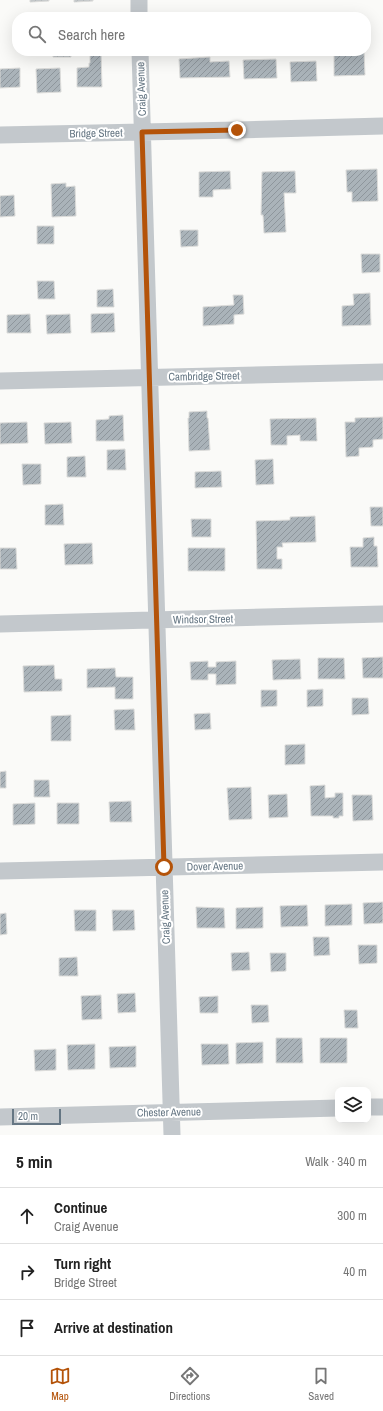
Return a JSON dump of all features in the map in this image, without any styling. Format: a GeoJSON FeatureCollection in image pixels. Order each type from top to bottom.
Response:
{"type":"FeatureCollection","features":[{"type":"Feature","properties":{"kind":"street"},"geometry":{"type":"LineString","coordinates":[[138,0],[139,12]]}},
{"type":"Feature","properties":{"kind":"street","name":"Craig Avenue"},"geometry":{"type":"LineString","coordinates":[[140,56],[172,1135]]}},
{"type":"Feature","properties":{"kind":"street","name":"Bridge Street"},"geometry":{"type":"LineString","coordinates":[[0,135],[383,126]]}},
{"type":"Feature","properties":{"kind":"street","name":"Cambridge Street"},"geometry":{"type":"LineString","coordinates":[[0,381],[383,372]]}},
{"type":"Feature","properties":{"kind":"street","name":"Windsor Street"},"geometry":{"type":"LineString","coordinates":[[0,624],[383,614]]}},
{"type":"Feature","properties":{"kind":"street","name":"Dover Avenue"},"geometry":{"type":"LineString","coordinates":[[0,871],[383,862]]}},
{"type":"Feature","properties":{"kind":"street"},"geometry":{"type":"LineString","coordinates":[[371,1107],[383,1107]]}},
{"type":"Feature","properties":{"kind":"street","name":"Chester Avenue"},"geometry":{"type":"LineString","coordinates":[[0,1116],[335,1108]]}},
{"type":"Feature","properties":{"kind":"building"},"geometry":{"type":"Polygon","coordinates":[[[30,0],[49,0],[49,1],[30,2],[30,0]]]}},
{"type":"Feature","properties":{"kind":"building"},"geometry":{"type":"Polygon","coordinates":[[[74,0],[93,0],[93,1],[74,2],[74,0]]]}},
{"type":"Feature","properties":{"kind":"building"},"geometry":{"type":"Polygon","coordinates":[[[53,56],[71,56],[71,57],[53,56]]]}},
{"type":"Feature","properties":{"kind":"building"},"geometry":{"type":"Polygon","coordinates":[[[90,56],[101,56],[102,87],[77,87],[77,68],[89,67],[90,56]]]}},
{"type":"Feature","properties":{"kind":"building"},"geometry":{"type":"Polygon","coordinates":[[[334,56],[364,56],[365,75],[334,76],[334,56]]]}},
{"type":"Feature","properties":{"kind":"building"},"geometry":{"type":"Polygon","coordinates":[[[210,57],[210,62],[229,61],[230,77],[180,78],[179,59],[210,57]]]}},
{"type":"Feature","properties":{"kind":"building"},"geometry":{"type":"Polygon","coordinates":[[[276,59],[277,78],[244,79],[243,60],[276,59]]]}},
{"type":"Feature","properties":{"kind":"building"},"geometry":{"type":"Polygon","coordinates":[[[316,61],[317,81],[291,82],[290,62],[316,61]]]}},
{"type":"Feature","properties":{"kind":"building"},"geometry":{"type":"Polygon","coordinates":[[[20,68],[20,87],[0,88],[0,69],[20,68]]]}},
{"type":"Feature","properties":{"kind":"building"},"geometry":{"type":"Polygon","coordinates":[[[60,68],[61,92],[37,93],[36,69],[60,68]]]}},
{"type":"Feature","properties":{"kind":"building"},"geometry":{"type":"Polygon","coordinates":[[[377,169],[378,201],[352,202],[352,192],[347,192],[346,170],[377,169]]]}},
{"type":"Feature","properties":{"kind":"building"},"geometry":{"type":"Polygon","coordinates":[[[230,171],[231,189],[213,190],[213,197],[199,197],[199,172],[230,171]]]}},
{"type":"Feature","properties":{"kind":"building"},"geometry":{"type":"Polygon","coordinates":[[[295,171],[296,193],[284,193],[286,232],[264,233],[263,215],[261,215],[262,172],[295,171]]]}},
{"type":"Feature","properties":{"kind":"building"},"geometry":{"type":"Polygon","coordinates":[[[66,183],[66,187],[75,186],[76,216],[52,217],[51,184],[66,183]]]}},
{"type":"Feature","properties":{"kind":"building"},"geometry":{"type":"Polygon","coordinates":[[[14,195],[15,216],[0,217],[0,196],[14,195]]]}},
{"type":"Feature","properties":{"kind":"building"},"geometry":{"type":"Polygon","coordinates":[[[37,226],[54,226],[54,244],[37,244],[37,226]]]}},
{"type":"Feature","properties":{"kind":"building"},"geometry":{"type":"Polygon","coordinates":[[[180,230],[198,230],[198,246],[181,247],[180,230]]]}},
{"type":"Feature","properties":{"kind":"building"},"geometry":{"type":"Polygon","coordinates":[[[361,254],[380,254],[380,272],[362,273],[361,254]]]}},
{"type":"Feature","properties":{"kind":"building"},"geometry":{"type":"Polygon","coordinates":[[[37,281],[54,281],[55,299],[38,299],[37,281]]]}},
{"type":"Feature","properties":{"kind":"building"},"geometry":{"type":"Polygon","coordinates":[[[113,289],[114,307],[97,307],[97,290],[113,289]]]}},
{"type":"Feature","properties":{"kind":"building"},"geometry":{"type":"Polygon","coordinates":[[[370,293],[371,325],[342,326],[342,306],[354,305],[353,294],[370,293]]]}},
{"type":"Feature","properties":{"kind":"building"},"geometry":{"type":"Polygon","coordinates":[[[233,295],[243,295],[244,314],[234,315],[234,324],[203,326],[203,307],[234,305],[233,295]]]}},
{"type":"Feature","properties":{"kind":"building"},"geometry":{"type":"Polygon","coordinates":[[[114,313],[115,332],[91,333],[91,314],[114,313]]]}},
{"type":"Feature","properties":{"kind":"building"},"geometry":{"type":"Polygon","coordinates":[[[30,314],[31,333],[7,333],[7,315],[30,314]]]}},
{"type":"Feature","properties":{"kind":"building"},"geometry":{"type":"Polygon","coordinates":[[[70,314],[71,333],[47,334],[46,315],[70,314]]]}},
{"type":"Feature","properties":{"kind":"building"},"geometry":{"type":"Polygon","coordinates":[[[207,411],[210,450],[189,451],[189,412],[207,411]]]}},
{"type":"Feature","properties":{"kind":"building"},"geometry":{"type":"Polygon","coordinates":[[[123,415],[124,441],[96,441],[96,420],[109,419],[109,416],[123,415]]]}},
{"type":"Feature","properties":{"kind":"building"},"geometry":{"type":"Polygon","coordinates":[[[383,417],[383,439],[373,440],[373,447],[359,448],[359,456],[346,457],[345,422],[355,422],[355,418],[383,417]]]}},
{"type":"Feature","properties":{"kind":"building"},"geometry":{"type":"Polygon","coordinates":[[[316,418],[317,441],[300,441],[300,435],[287,436],[287,445],[271,445],[270,419],[316,418]]]}},
{"type":"Feature","properties":{"kind":"building"},"geometry":{"type":"Polygon","coordinates":[[[27,422],[28,443],[0,444],[0,423],[27,422]]]}},
{"type":"Feature","properties":{"kind":"building"},"geometry":{"type":"Polygon","coordinates":[[[71,422],[72,443],[45,444],[44,423],[71,422]]]}},
{"type":"Feature","properties":{"kind":"building"},"geometry":{"type":"Polygon","coordinates":[[[125,449],[126,470],[107,470],[107,450],[125,449]]]}},
{"type":"Feature","properties":{"kind":"building"},"geometry":{"type":"Polygon","coordinates":[[[85,456],[86,477],[67,477],[67,457],[85,456]]]}},
{"type":"Feature","properties":{"kind":"building"},"geometry":{"type":"Polygon","coordinates":[[[273,459],[274,484],[256,485],[255,460],[273,459]]]}},
{"type":"Feature","properties":{"kind":"building"},"geometry":{"type":"Polygon","coordinates":[[[22,464],[41,464],[41,484],[23,485],[22,464]]]}},
{"type":"Feature","properties":{"kind":"building"},"geometry":{"type":"Polygon","coordinates":[[[221,471],[222,487],[195,488],[195,472],[221,471]]]}},
{"type":"Feature","properties":{"kind":"building"},"geometry":{"type":"Polygon","coordinates":[[[63,504],[64,525],[45,525],[45,505],[63,504]]]}},
{"type":"Feature","properties":{"kind":"building"},"geometry":{"type":"Polygon","coordinates":[[[370,507],[383,507],[383,526],[371,526],[370,507]]]}},
{"type":"Feature","properties":{"kind":"building"},"geometry":{"type":"Polygon","coordinates":[[[315,516],[316,542],[282,543],[283,547],[277,547],[277,559],[282,559],[282,569],[257,569],[256,521],[290,520],[290,517],[315,516]]]}},
{"type":"Feature","properties":{"kind":"building"},"geometry":{"type":"Polygon","coordinates":[[[191,519],[211,519],[211,537],[192,537],[191,519]]]}},
{"type":"Feature","properties":{"kind":"building"},"geometry":{"type":"Polygon","coordinates":[[[374,537],[374,546],[377,546],[378,567],[351,567],[350,547],[363,547],[363,538],[374,537]]]}},
{"type":"Feature","properties":{"kind":"building"},"geometry":{"type":"Polygon","coordinates":[[[92,543],[93,564],[65,565],[64,544],[92,543]]]}},
{"type":"Feature","properties":{"kind":"building"},"geometry":{"type":"Polygon","coordinates":[[[0,548],[16,548],[17,569],[0,569],[0,548]]]}},
{"type":"Feature","properties":{"kind":"building"},"geometry":{"type":"Polygon","coordinates":[[[188,548],[225,548],[225,571],[188,571],[188,548]]]}},
{"type":"Feature","properties":{"kind":"building"},"geometry":{"type":"Polygon","coordinates":[[[383,657],[383,678],[363,678],[362,658],[383,657]]]}},
{"type":"Feature","properties":{"kind":"building"},"geometry":{"type":"Polygon","coordinates":[[[318,658],[344,658],[345,679],[318,679],[318,658]]]}},
{"type":"Feature","properties":{"kind":"building"},"geometry":{"type":"Polygon","coordinates":[[[300,659],[301,679],[273,680],[272,660],[300,659]]]}},
{"type":"Feature","properties":{"kind":"building"},"geometry":{"type":"Polygon","coordinates":[[[208,661],[208,667],[216,667],[216,662],[236,661],[236,684],[216,685],[216,674],[208,674],[208,680],[191,680],[190,662],[208,661]]]}},
{"type":"Feature","properties":{"kind":"building"},"geometry":{"type":"Polygon","coordinates":[[[54,665],[55,679],[62,679],[62,691],[24,692],[23,666],[54,665]]]}},
{"type":"Feature","properties":{"kind":"building"},"geometry":{"type":"Polygon","coordinates":[[[115,668],[116,677],[133,677],[133,699],[115,699],[115,687],[87,688],[87,669],[115,668]]]}},
{"type":"Feature","properties":{"kind":"building"},"geometry":{"type":"Polygon","coordinates":[[[323,689],[323,706],[307,707],[307,690],[323,689]]]}},
{"type":"Feature","properties":{"kind":"building"},"geometry":{"type":"Polygon","coordinates":[[[261,690],[277,690],[277,706],[261,707],[261,690]]]}},
{"type":"Feature","properties":{"kind":"building"},"geometry":{"type":"Polygon","coordinates":[[[352,698],[368,698],[369,714],[352,715],[352,698]]]}},
{"type":"Feature","properties":{"kind":"building"},"geometry":{"type":"Polygon","coordinates":[[[134,709],[135,730],[115,730],[114,710],[134,709]]]}},
{"type":"Feature","properties":{"kind":"building"},"geometry":{"type":"Polygon","coordinates":[[[210,713],[211,729],[195,730],[194,714],[210,713]]]}},
{"type":"Feature","properties":{"kind":"building"},"geometry":{"type":"Polygon","coordinates":[[[71,715],[71,741],[51,741],[51,716],[71,715]]]}},
{"type":"Feature","properties":{"kind":"building"},"geometry":{"type":"Polygon","coordinates":[[[305,744],[305,764],[285,765],[285,745],[305,744]]]}},
{"type":"Feature","properties":{"kind":"building"},"geometry":{"type":"Polygon","coordinates":[[[6,771],[6,788],[0,788],[0,772],[6,771]]]}},
{"type":"Feature","properties":{"kind":"building"},"geometry":{"type":"Polygon","coordinates":[[[34,780],[49,780],[50,797],[34,797],[34,780]]]}},
{"type":"Feature","properties":{"kind":"building"},"geometry":{"type":"Polygon","coordinates":[[[325,785],[325,798],[335,797],[335,793],[343,793],[343,816],[339,816],[339,818],[333,818],[333,816],[311,816],[310,786],[325,785]]]}},
{"type":"Feature","properties":{"kind":"building"},"geometry":{"type":"Polygon","coordinates":[[[251,787],[252,819],[229,820],[227,788],[251,787]]]}},
{"type":"Feature","properties":{"kind":"building"},"geometry":{"type":"Polygon","coordinates":[[[287,794],[288,817],[269,818],[268,795],[287,794]]]}},
{"type":"Feature","properties":{"kind":"building"},"geometry":{"type":"Polygon","coordinates":[[[352,795],[372,795],[373,820],[353,821],[352,795]]]}},
{"type":"Feature","properties":{"kind":"building"},"geometry":{"type":"Polygon","coordinates":[[[131,801],[132,822],[110,822],[109,802],[131,801]]]}},
{"type":"Feature","properties":{"kind":"building"},"geometry":{"type":"Polygon","coordinates":[[[35,803],[35,824],[13,825],[13,804],[35,803]]]}},
{"type":"Feature","properties":{"kind":"building"},"geometry":{"type":"Polygon","coordinates":[[[57,803],[79,803],[79,824],[57,824],[57,803]]]}},
{"type":"Feature","properties":{"kind":"building"},"geometry":{"type":"Polygon","coordinates":[[[383,902],[383,923],[364,924],[363,903],[383,902]]]}},
{"type":"Feature","properties":{"kind":"building"},"geometry":{"type":"Polygon","coordinates":[[[352,904],[352,925],[325,926],[325,905],[352,904]]]}},
{"type":"Feature","properties":{"kind":"building"},"geometry":{"type":"Polygon","coordinates":[[[307,905],[308,926],[281,927],[280,906],[307,905]]]}},
{"type":"Feature","properties":{"kind":"building"},"geometry":{"type":"Polygon","coordinates":[[[196,907],[224,908],[225,928],[197,928],[196,907]]]}},
{"type":"Feature","properties":{"kind":"building"},"geometry":{"type":"Polygon","coordinates":[[[263,907],[263,928],[236,929],[236,908],[263,907]]]}},
{"type":"Feature","properties":{"kind":"building"},"geometry":{"type":"Polygon","coordinates":[[[74,910],[96,910],[96,931],[75,931],[74,910]]]}},
{"type":"Feature","properties":{"kind":"building"},"geometry":{"type":"Polygon","coordinates":[[[112,910],[134,910],[135,930],[113,931],[112,910]]]}},
{"type":"Feature","properties":{"kind":"building"},"geometry":{"type":"Polygon","coordinates":[[[6,913],[7,934],[0,935],[0,914],[6,913]]]}},
{"type":"Feature","properties":{"kind":"building"},"geometry":{"type":"Polygon","coordinates":[[[313,937],[329,937],[330,955],[314,956],[313,937]]]}},
{"type":"Feature","properties":{"kind":"building"},"geometry":{"type":"Polygon","coordinates":[[[358,945],[377,945],[377,963],[359,964],[358,945]]]}},
{"type":"Feature","properties":{"kind":"building"},"geometry":{"type":"Polygon","coordinates":[[[249,952],[250,970],[232,971],[231,953],[249,952]]]}},
{"type":"Feature","properties":{"kind":"building"},"geometry":{"type":"Polygon","coordinates":[[[270,953],[286,953],[286,971],[271,972],[270,953]]]}},
{"type":"Feature","properties":{"kind":"building"},"geometry":{"type":"Polygon","coordinates":[[[77,957],[78,976],[59,976],[59,958],[77,957]]]}},
{"type":"Feature","properties":{"kind":"building"},"geometry":{"type":"Polygon","coordinates":[[[135,993],[136,1012],[118,1013],[117,994],[135,993]]]}},
{"type":"Feature","properties":{"kind":"building"},"geometry":{"type":"Polygon","coordinates":[[[101,995],[102,1019],[82,1020],[81,996],[101,995]]]}},
{"type":"Feature","properties":{"kind":"building"},"geometry":{"type":"Polygon","coordinates":[[[218,996],[218,1013],[200,1013],[199,997],[218,996]]]}},
{"type":"Feature","properties":{"kind":"building"},"geometry":{"type":"Polygon","coordinates":[[[251,1005],[268,1005],[269,1022],[252,1023],[251,1005]]]}},
{"type":"Feature","properties":{"kind":"building"},"geometry":{"type":"Polygon","coordinates":[[[344,1010],[357,1010],[358,1028],[345,1028],[344,1010]]]}},
{"type":"Feature","properties":{"kind":"building"},"geometry":{"type":"Polygon","coordinates":[[[276,1038],[302,1038],[303,1063],[276,1063],[276,1038]]]}},
{"type":"Feature","properties":{"kind":"building"},"geometry":{"type":"Polygon","coordinates":[[[320,1038],[347,1038],[347,1063],[320,1063],[320,1038]]]}},
{"type":"Feature","properties":{"kind":"building"},"geometry":{"type":"Polygon","coordinates":[[[263,1042],[263,1063],[236,1064],[236,1043],[263,1042]]]}},
{"type":"Feature","properties":{"kind":"building"},"geometry":{"type":"Polygon","coordinates":[[[95,1044],[95,1069],[68,1070],[67,1045],[95,1044]]]}},
{"type":"Feature","properties":{"kind":"building"},"geometry":{"type":"Polygon","coordinates":[[[201,1044],[228,1044],[229,1064],[202,1065],[201,1044]]]}},
{"type":"Feature","properties":{"kind":"building"},"geometry":{"type":"Polygon","coordinates":[[[136,1046],[136,1067],[110,1068],[109,1047],[136,1046]]]}},
{"type":"Feature","properties":{"kind":"building"},"geometry":{"type":"Polygon","coordinates":[[[56,1049],[56,1070],[35,1071],[34,1050],[56,1049]]]}},
{"type":"Feature","properties":{"kind":"route"},"geometry":{"type":"LineString","coordinates":[[164,867],[142,132],[237,130]]}}]}
